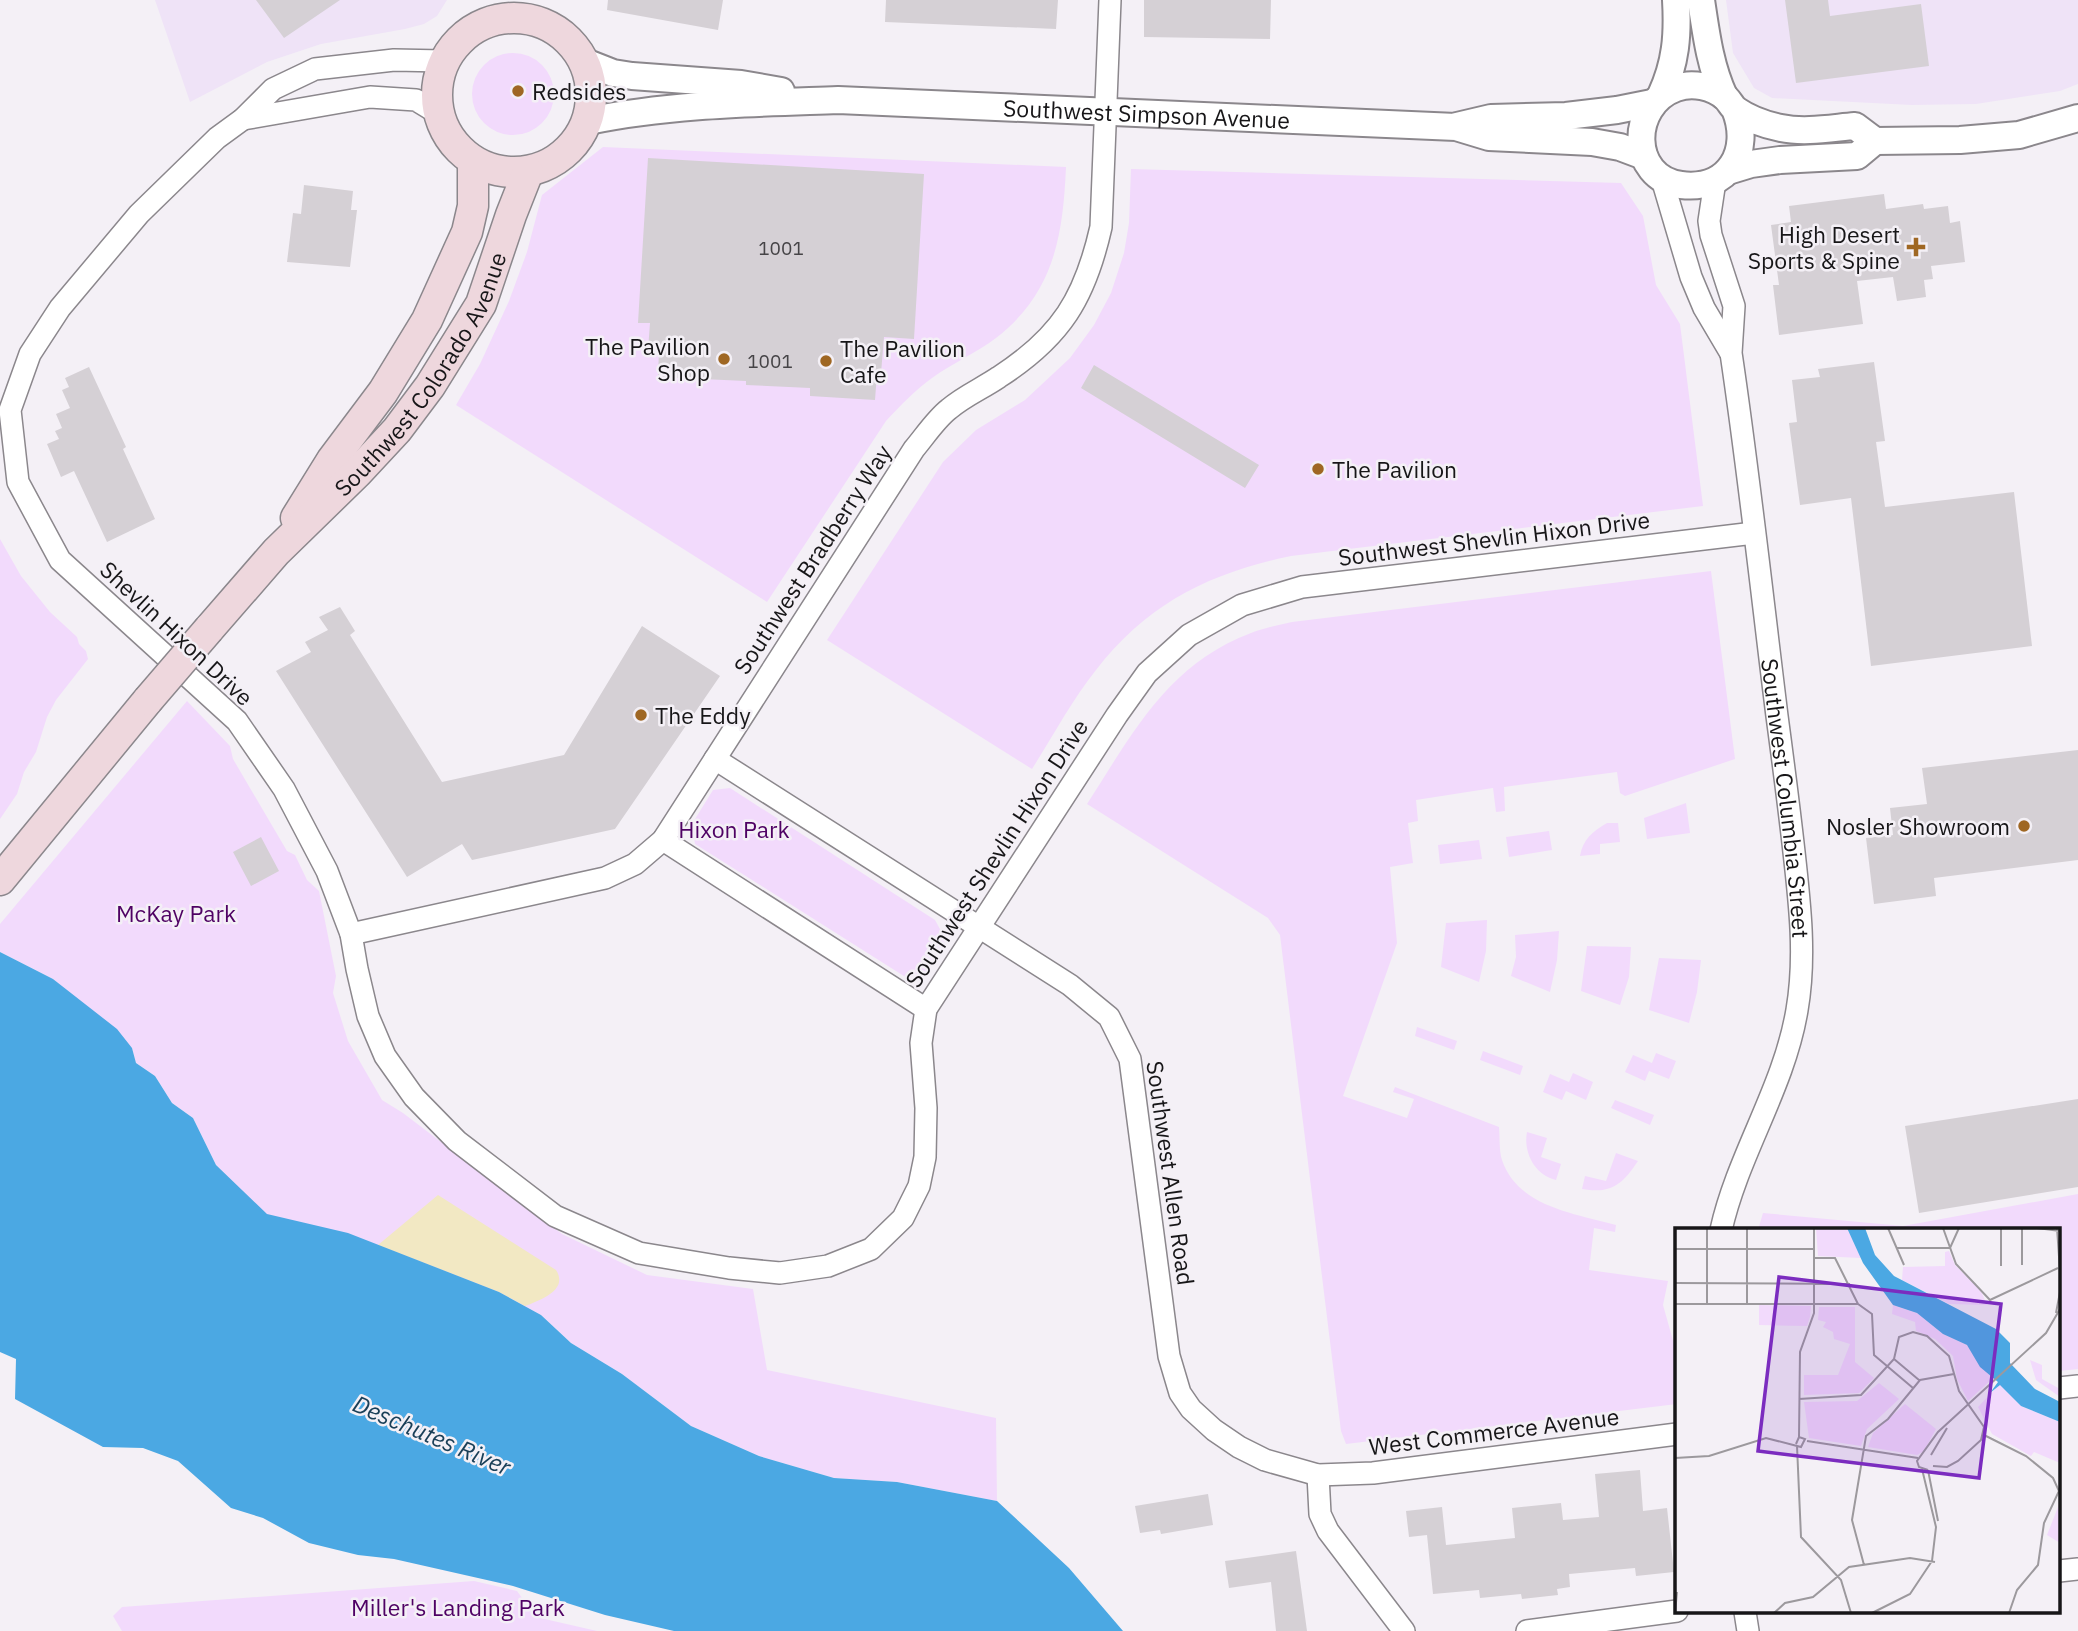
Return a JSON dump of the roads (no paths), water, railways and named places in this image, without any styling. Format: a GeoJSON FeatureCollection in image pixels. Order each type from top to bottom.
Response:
{"type":"FeatureCollection","features":[{"type":"Feature","properties":{"kind":"main road"},"geometry":{"type":"LineString","coordinates":[[533,11],[565,37],[584,62],[592,91],[588,121],[574,145],[554,162],[528,172],[499,172],[473,161],[452,141],[439,114],[437,87],[444,61],[482,12],[509,18],[533,11]]}},
{"type":"Feature","properties":{"kind":"main road","name":"Southwest Colorado Avenue"},"geometry":{"type":"LineString","coordinates":[[276,552],[331,460],[383,392],[427,320],[467,232],[472,206],[473,161]]}},
{"type":"Feature","properties":{"kind":"main road","name":"Southwest Colorado Avenue"},"geometry":{"type":"LineString","coordinates":[[0,880],[148,700],[276,552],[357,473],[397,429],[429,386],[481,304],[528,172]]}},
{"type":"Feature","properties":{"kind":"street","name":"Southwest Bradberry Way"},"geometry":{"type":"LineString","coordinates":[[351,934],[605,878],[635,864],[663,840],[914,449],[948,409],[1037,351],[1073,307],[1083,289],[1093,263],[1101,227],[1110,0]]}},
{"type":"Feature","properties":{"kind":"street"},"geometry":{"type":"LineString","coordinates":[[1676,0],[1678,41],[1671,74],[1643,121],[1641,137],[1644,156],[1662,180],[1679,185],[1698,186],[1751,164],[1857,156],[1875,141]]}},
{"type":"Feature","properties":{"kind":"street"},"geometry":{"type":"LineString","coordinates":[[1701,0],[1715,78],[1741,124],[1742,141],[1738,157],[1721,176]]}},
{"type":"Feature","properties":{"kind":"street"},"geometry":{"type":"LineString","coordinates":[[5,408],[30,354],[60,308],[139,215],[217,138],[243,119],[273,89],[315,69],[394,60],[444,61]]}},
{"type":"Feature","properties":{"kind":"street","name":"Southwest Simpson Avenue"},"geometry":{"type":"LineString","coordinates":[[584,62],[622,75],[741,84],[838,100]]}},
{"type":"Feature","properties":{"kind":"street"},"geometry":{"type":"LineString","coordinates":[[1656,99],[1677,87],[1694,85],[1710,88],[1756,121],[1780,128],[1804,130],[1855,126],[1875,141],[1960,140],[2019,135],[2078,118]]}},
{"type":"Feature","properties":{"kind":"street"},"geometry":{"type":"LineString","coordinates":[[243,119],[370,97],[416,100],[439,114]]}},
{"type":"Feature","properties":{"kind":"street","name":"Southwest Simpson Avenue"},"geometry":{"type":"LineString","coordinates":[[1456,127],[1491,118],[1566,116],[1617,110],[1656,99]]}},
{"type":"Feature","properties":{"kind":"street","name":"Southwest Simpson Avenue"},"geometry":{"type":"LineString","coordinates":[[588,121],[633,112],[838,100],[1456,127],[1489,137],[1620,146],[1644,156]]}},
{"type":"Feature","properties":{"kind":"street","name":"Southwest Columbia Street"},"geometry":{"type":"LineString","coordinates":[[1721,176],[1709,221],[1734,306],[1731,354],[1801,916],[1802,963],[1797,1010],[1787,1052],[1722,1228]]}},
{"type":"Feature","properties":{"kind":"street","name":"Southwest Columbia Street"},"geometry":{"type":"LineString","coordinates":[[1662,180],[1691,277],[1704,308],[1731,354]]}},
{"type":"Feature","properties":{"kind":"street","name":"Shevlin Hixon Drive"},"geometry":{"type":"LineString","coordinates":[[5,408],[18,482],[60,560],[237,721],[284,789],[327,871],[351,934]]}},
{"type":"Feature","properties":{"kind":"street","name":"Southwest Shevlin Hixon Drive"},"geometry":{"type":"LineString","coordinates":[[351,934],[356,969],[368,1016],[385,1056],[414,1097],[457,1141],[555,1216],[639,1253],[729,1268],[780,1273],[828,1266],[871,1249],[903,1218],[919,1186],[925,1157],[926,1108],[921,1043],[926,1009],[1069,787],[1147,673],[1189,635],[1242,605],[1302,587],[1754,533]]}},
{"type":"Feature","properties":{"kind":"street","name":"Southwest Allen Road"},"geometry":{"type":"LineString","coordinates":[[715,759],[1070,985],[1109,1017],[1130,1059],[1169,1356],[1180,1393],[1191,1409],[1214,1430],[1239,1447],[1265,1460],[1318,1475]]}},
{"type":"Feature","properties":{"kind":"street"},"geometry":{"type":"LineString","coordinates":[[663,840],[926,1009]]}},
{"type":"Feature","properties":{"kind":"street"},"geometry":{"type":"LineString","coordinates":[[2060,1388],[2078,1386]]}},
{"type":"Feature","properties":{"kind":"street","name":"West Commerce Avenue"},"geometry":{"type":"LineString","coordinates":[[1318,1475],[1373,1473],[1675,1434]]}},
{"type":"Feature","properties":{"kind":"street"},"geometry":{"type":"LineString","coordinates":[[1318,1475],[1320,1514],[1328,1531],[1404,1631]]}},
{"type":"Feature","properties":{"kind":"street"},"geometry":{"type":"LineString","coordinates":[[2060,1571],[2078,1569]]}},
{"type":"Feature","properties":{"kind":"street"},"geometry":{"type":"LineString","coordinates":[[1527,1631],[1675,1611]]}},
{"type":"Feature","properties":{"kind":"water","name":"Deschutes River"},"geometry":{"type":"Polygon","coordinates":[[[0,952],[53,979],[117,1029],[132,1048],[136,1063],[155,1076],[172,1103],[193,1118],[216,1165],[267,1214],[348,1233],[499,1292],[541,1315],[571,1343],[622,1374],[691,1426],[759,1456],[834,1478],[897,1482],[997,1501],[1069,1568],[1123,1631],[674,1631],[605,1615],[513,1586],[309,1543],[263,1518],[231,1508],[178,1461],[143,1448],[103,1447],[15,1399],[16,1359],[0,1352],[0,952]]]}},
{"type":"Feature","properties":{"kind":"place","name":"Redsides"},"geometry":{"type":"Point","coordinates":[518,91]}},
{"type":"Feature","properties":{"kind":"place","name":"High Desert Sports & Spine"},"geometry":{"type":"Point","coordinates":[1916,247]}},
{"type":"Feature","properties":{"kind":"place","name":"The Pavilion Shop"},"geometry":{"type":"Point","coordinates":[724,359]}},
{"type":"Feature","properties":{"kind":"place","name":"The Pavilion Cafe"},"geometry":{"type":"Point","coordinates":[826,361]}},
{"type":"Feature","properties":{"kind":"place","name":"The Pavilion"},"geometry":{"type":"Point","coordinates":[1318,469]}},
{"type":"Feature","properties":{"kind":"place","name":"The Eddy"},"geometry":{"type":"Point","coordinates":[641,715]}},
{"type":"Feature","properties":{"kind":"place","name":"Nosler Showroom"},"geometry":{"type":"Point","coordinates":[2024,826]}},
{"type":"Feature","properties":{"kind":"park label","name":"Hixon Park"},"geometry":{"type":"Point","coordinates":[734,829]}},
{"type":"Feature","properties":{"kind":"park label","name":"McKay Park"},"geometry":{"type":"Point","coordinates":[176,913]}},
{"type":"Feature","properties":{"kind":"park label","name":"Miller's Landing Park"},"geometry":{"type":"Point","coordinates":[458,1607]}}]}
